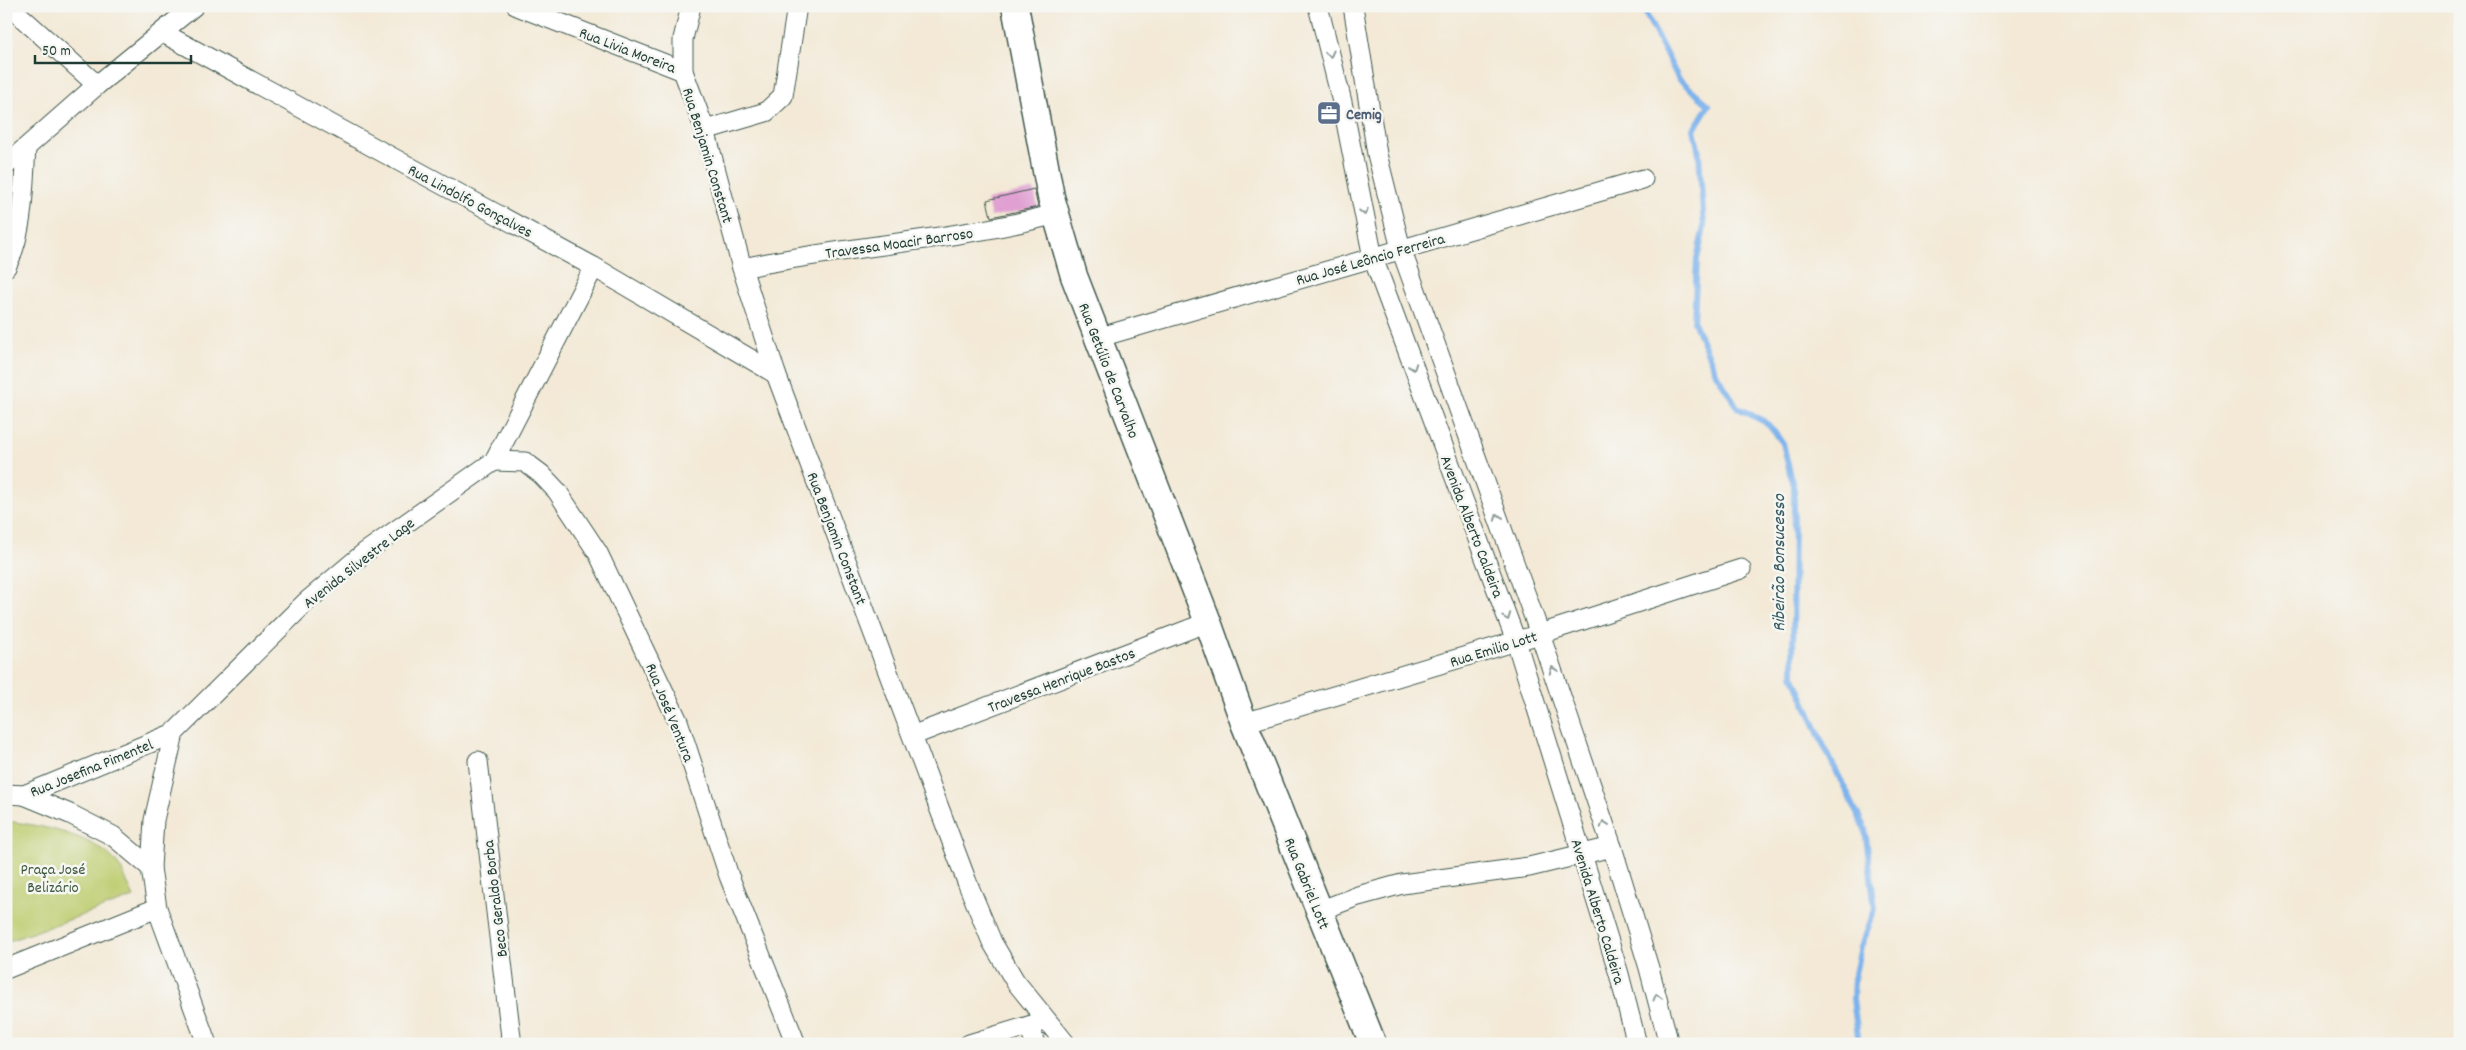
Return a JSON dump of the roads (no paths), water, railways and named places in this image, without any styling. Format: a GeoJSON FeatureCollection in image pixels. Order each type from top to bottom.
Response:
{"type":"FeatureCollection","features":[{"type":"Feature","properties":{"kind":"street"},"geometry":{"type":"LineString","coordinates":[[8,6],[97,85]]}},
{"type":"Feature","properties":{"kind":"street"},"geometry":{"type":"LineString","coordinates":[[6,166],[97,85],[194,6]]}},
{"type":"Feature","properties":{"kind":"street","name":"Rua Livia Moreira"},"geometry":{"type":"LineString","coordinates":[[517,6],[683,71]]}},
{"type":"Feature","properties":{"kind":"street","name":"Rua Benjamin Constant"},"geometry":{"type":"LineString","coordinates":[[691,6],[683,39],[683,71],[705,130],[742,268],[776,374],[914,735],[967,882],[992,942],[1037,1023],[1066,1044]]}},
{"type":"Feature","properties":{"kind":"street"},"geometry":{"type":"LineString","coordinates":[[705,130],[766,112],[783,96],[797,6]]}},
{"type":"Feature","properties":{"kind":"street","name":"Rua Getúlio de Carvalho"},"geometry":{"type":"LineString","coordinates":[[1015,6],[1056,214],[1074,276],[1208,622],[1244,722]]}},
{"type":"Feature","properties":{"kind":"street","name":"Avenida Alberto Caldeira"},"geometry":{"type":"LineString","coordinates":[[1318,6],[1342,102],[1373,258],[1516,641],[1619,974],[1637,1044]]}},
{"type":"Feature","properties":{"kind":"street","name":"Avenida Alberto Caldeira"},"geometry":{"type":"LineString","coordinates":[[1353,6],[1377,154],[1401,249],[1540,634],[1612,847],[1649,968],[1669,1044]]}},
{"type":"Feature","properties":{"kind":"street","name":"Rua Lindolfo Gonçalves"},"geometry":{"type":"LineString","coordinates":[[163,33],[594,267],[776,374]]}},
{"type":"Feature","properties":{"kind":"street"},"geometry":{"type":"LineString","coordinates":[[6,267],[13,255],[22,209],[26,149]]}},
{"type":"Feature","properties":{"kind":"street","name":"Rua José Leôncio Ferreira"},"geometry":{"type":"LineString","coordinates":[[1097,338],[1643,179]]}},
{"type":"Feature","properties":{"kind":"street","name":"Travessa Moacir Barroso"},"geometry":{"type":"LineString","coordinates":[[742,268],[807,255],[986,230],[1056,214]]}},
{"type":"Feature","properties":{"kind":"street","name":"Avenida Silvestre Lage"},"geometry":{"type":"LineString","coordinates":[[174,733],[306,602],[364,553],[494,462],[594,267]]}},
{"type":"Feature","properties":{"kind":"street","name":"Rua José Ventura"},"geometry":{"type":"LineString","coordinates":[[494,462],[525,462],[540,474],[557,491],[598,553],[678,721],[729,876],[796,1044]]}},
{"type":"Feature","properties":{"kind":"street","name":"Rua Emilio Lott"},"geometry":{"type":"LineString","coordinates":[[1244,722],[1540,634],[1741,569]]}},
{"type":"Feature","properties":{"kind":"street","name":"Travessa Henrique Bastos"},"geometry":{"type":"LineString","coordinates":[[914,735],[1208,622]]}},
{"type":"Feature","properties":{"kind":"street","name":"Rua Gabriel Lott"},"geometry":{"type":"LineString","coordinates":[[1244,722],[1373,1044]]}},
{"type":"Feature","properties":{"kind":"street"},"geometry":{"type":"LineString","coordinates":[[174,733],[154,820],[151,868],[157,908],[208,1044]]}},
{"type":"Feature","properties":{"kind":"street","name":"Rua Josefina Pimentel"},"geometry":{"type":"LineString","coordinates":[[15,795],[102,764],[174,733]]}},
{"type":"Feature","properties":{"kind":"street","name":"Beco Geraldo Borba"},"geometry":{"type":"LineString","coordinates":[[478,761],[515,1041]]}},
{"type":"Feature","properties":{"kind":"street"},"geometry":{"type":"LineString","coordinates":[[15,795],[70,814],[113,836],[151,868]]}},
{"type":"Feature","properties":{"kind":"street"},"geometry":{"type":"LineString","coordinates":[[1319,911],[1358,896],[1402,884],[1529,867],[1612,847]]}},
{"type":"Feature","properties":{"kind":"street"},"geometry":{"type":"LineString","coordinates":[[6,968],[157,908]]}},
{"type":"Feature","properties":{"kind":"street"},"geometry":{"type":"LineString","coordinates":[[969,1044],[1037,1023],[1035,1044]]}},
{"type":"Feature","properties":{"kind":"waterway","name":"Ribeirão Bonsucesso"},"geometry":{"type":"LineString","coordinates":[[1642,6],[1678,78],[1709,105],[1694,129],[1699,154],[1704,227],[1697,259],[1694,322],[1717,375],[1738,408],[1767,423],[1783,443],[1794,490],[1793,675],[1821,740],[1865,829],[1875,909],[1861,947],[1854,978],[1853,999],[1859,1044]]}},
{"type":"Feature","properties":{"kind":"place","name":"Cemig"},"geometry":{"type":"Point","coordinates":[1329,113]}},
{"type":"Feature","properties":{"kind":"park label","name":"Praça José Belizário"},"geometry":{"type":"Point","coordinates":[53,877]}}]}
